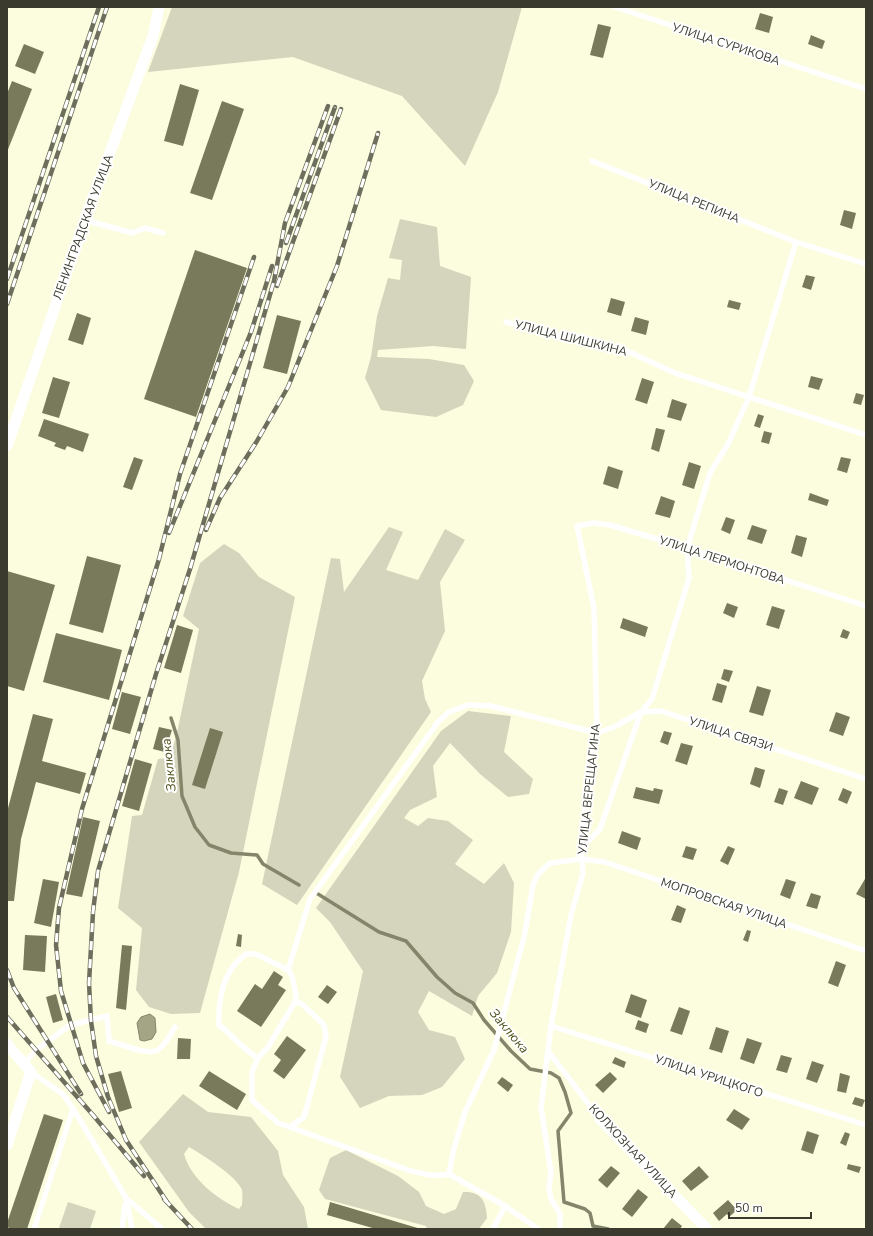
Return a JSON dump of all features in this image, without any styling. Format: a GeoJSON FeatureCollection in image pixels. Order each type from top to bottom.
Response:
{"type":"FeatureCollection","features":[{"type":"Feature","properties":{"kind":"street","name":"ЛЕНИНГРАДСКАЯ УЛИЦА"},"geometry":{"type":"LineString","coordinates":[[7,446],[85,220],[153,36],[159,7]]}},
{"type":"Feature","properties":{"kind":"street"},"geometry":{"type":"LineString","coordinates":[[7,1044],[28,1068],[7,1145]]}},
{"type":"Feature","properties":{"kind":"street","name":"КОЛХОЗНАЯ УЛИЦА"},"geometry":{"type":"LineString","coordinates":[[600,1119],[707,1229]]}},
{"type":"Feature","properties":{"kind":"lane","name":"УЛИЦА СУРИКОВА"},"geometry":{"type":"LineString","coordinates":[[614,7],[866,89]]}},
{"type":"Feature","properties":{"kind":"lane","name":"УЛИЦА РЕПИНА"},"geometry":{"type":"LineString","coordinates":[[592,160],[796,242],[866,264]]}},
{"type":"Feature","properties":{"kind":"lane"},"geometry":{"type":"LineString","coordinates":[[85,220],[132,233],[145,228],[163,233]]}},
{"type":"Feature","properties":{"kind":"lane"},"geometry":{"type":"LineString","coordinates":[[581,849],[600,829],[641,712],[652,699],[688,578],[688,548],[710,473],[728,444],[749,397],[796,242]]}},
{"type":"Feature","properties":{"kind":"lane","name":"УЛИЦА ШИШКИНА"},"geometry":{"type":"LineString","coordinates":[[506,322],[627,351],[675,373],[866,435]]}},
{"type":"Feature","properties":{"kind":"lane","name":"УЛИЦА ЛЕРМОНТОВА"},"geometry":{"type":"LineString","coordinates":[[577,526],[593,523],[610,525],[688,548],[866,606]]}},
{"type":"Feature","properties":{"kind":"lane","name":"УЛИЦА ВЕРЕЩАГИНА"},"geometry":{"type":"LineString","coordinates":[[560,1229],[560,1214],[551,1199],[549,1188],[551,1172],[541,1108],[551,1026],[571,915],[583,873],[581,849],[588,775],[597,733],[594,608],[577,526]]}},
{"type":"Feature","properties":{"kind":"lane"},"geometry":{"type":"LineString","coordinates":[[288,970],[310,898],[438,722],[449,712],[468,705],[491,706],[597,733]]}},
{"type":"Feature","properties":{"kind":"lane","name":"УЛИЦА СВЯЗИ"},"geometry":{"type":"LineString","coordinates":[[597,733],[614,727],[641,712],[661,711],[866,779]]}},
{"type":"Feature","properties":{"kind":"lane","name":"МОПРОВСКАЯ УЛИЦА"},"geometry":{"type":"LineString","coordinates":[[448,1174],[465,1112],[494,1050],[500,1022],[524,937],[533,885],[538,874],[550,863],[582,859],[605,862],[866,951]]}},
{"type":"Feature","properties":{"kind":"lane"},"geometry":{"type":"LineString","coordinates":[[258,1058],[244,1049],[236,1039],[219,1025],[221,991],[236,961],[246,954],[256,954],[288,970],[292,976],[296,995],[295,1002],[268,1047],[258,1058],[252,1072],[252,1100],[266,1114],[278,1123],[408,1170],[427,1175],[438,1176],[448,1174],[505,1206],[538,1229]]}},
{"type":"Feature","properties":{"kind":"lane"},"geometry":{"type":"LineString","coordinates":[[290,1127],[304,1117],[326,1037],[324,1025],[320,1020],[302,1004],[295,1002]]}},
{"type":"Feature","properties":{"kind":"lane"},"geometry":{"type":"LineString","coordinates":[[162,1229],[126,1198],[64,1095],[28,1068],[36,1050],[70,1025],[107,1016],[109,1041],[146,1052],[158,1050],[166,1042],[175,1027]]}},
{"type":"Feature","properties":{"kind":"lane","name":"УЛИЦА УРИЦКОГО"},"geometry":{"type":"LineString","coordinates":[[551,1026],[866,1126]]}},
{"type":"Feature","properties":{"kind":"lane","name":"КОЛХОЗНАЯ УЛИЦА"},"geometry":{"type":"LineString","coordinates":[[548,1051],[600,1119]]}},
{"type":"Feature","properties":{"kind":"lane"},"geometry":{"type":"LineString","coordinates":[[34,1229],[73,1109]]}},
{"type":"Feature","properties":{"kind":"lane"},"geometry":{"type":"LineString","coordinates":[[122,1229],[126,1198]]}},
{"type":"Feature","properties":{"kind":"lane"},"geometry":{"type":"LineString","coordinates":[[126,1198],[132,1229]]}},
{"type":"Feature","properties":{"kind":"lane"},"geometry":{"type":"LineString","coordinates":[[493,1229],[505,1206]]}},
{"type":"Feature","properties":{"kind":"shaded area"},"geometry":{"type":"Polygon","coordinates":[[[172,7],[522,7],[498,92],[465,166],[402,96],[293,57],[148,72],[172,7]]]}},
{"type":"Feature","properties":{"kind":"shaded area"},"geometry":{"type":"Polygon","coordinates":[[[400,219],[437,227],[440,266],[471,277],[466,349],[433,346],[378,350],[377,357],[429,359],[464,365],[474,381],[463,405],[436,417],[381,410],[365,378],[371,357],[377,316],[388,278],[400,280],[402,260],[389,258],[400,219]]]}},
{"type":"Feature","properties":{"kind":"shaded area"},"geometry":{"type":"Polygon","coordinates":[[[389,527],[403,532],[386,570],[418,580],[445,529],[465,540],[440,582],[445,631],[422,681],[425,699],[431,712],[297,905],[262,884],[331,558],[340,559],[344,592],[389,527]]]}},
{"type":"Feature","properties":{"kind":"shaded area"},"geometry":{"type":"Polygon","coordinates":[[[224,544],[239,553],[259,577],[295,597],[239,872],[200,1013],[171,1014],[149,1007],[136,990],[142,928],[118,908],[132,816],[142,815],[158,759],[170,758],[178,728],[199,629],[183,616],[200,563],[224,544]]]}},
{"type":"Feature","properties":{"kind":"shaded area"},"geometry":{"type":"Polygon","coordinates":[[[468,711],[511,716],[504,752],[533,779],[529,794],[508,797],[480,774],[450,743],[433,766],[437,797],[410,810],[404,818],[418,826],[428,818],[448,821],[473,840],[455,864],[484,884],[504,863],[514,883],[511,932],[497,973],[478,996],[472,1016],[429,991],[418,1012],[429,1030],[455,1037],[465,1059],[442,1087],[422,1095],[389,1096],[360,1108],[340,1077],[363,971],[330,922],[316,908],[441,731],[468,711]]]}},
{"type":"Feature","properties":{"kind":"shaded area"},"geometry":{"type":"Polygon","coordinates":[[[150,1014],[155,1018],[156,1032],[152,1039],[144,1041],[140,1040],[137,1023],[141,1017],[150,1014]]]}},
{"type":"Feature","properties":{"kind":"shaded area"},"geometry":{"type":"Polygon","coordinates":[[[183,1094],[208,1112],[251,1117],[278,1151],[283,1175],[304,1207],[308,1229],[206,1229],[189,1212],[139,1142],[183,1094]],[[189,1147],[184,1154],[192,1172],[214,1194],[239,1209],[242,1205],[242,1190],[239,1184],[210,1160],[189,1147]]]}},
{"type":"Feature","properties":{"kind":"shaded area"},"geometry":{"type":"Polygon","coordinates":[[[346,1150],[398,1176],[419,1192],[426,1206],[444,1214],[456,1209],[463,1192],[475,1193],[484,1202],[487,1218],[479,1229],[427,1229],[426,1226],[325,1199],[319,1190],[330,1158],[346,1150]]]}},
{"type":"Feature","properties":{"kind":"shaded area"},"geometry":{"type":"Polygon","coordinates":[[[68,1202],[96,1211],[90,1229],[59,1228],[68,1202]]]}},
{"type":"Feature","properties":{"kind":"building"},"geometry":{"type":"Polygon","coordinates":[[[760,13],[773,17],[769,33],[755,29],[760,13]]]}},
{"type":"Feature","properties":{"kind":"building"},"geometry":{"type":"Polygon","coordinates":[[[598,24],[611,27],[603,58],[590,55],[598,24]]]}},
{"type":"Feature","properties":{"kind":"building"},"geometry":{"type":"Polygon","coordinates":[[[811,35],[825,41],[822,49],[808,44],[811,35]]]}},
{"type":"Feature","properties":{"kind":"building"},"geometry":{"type":"Polygon","coordinates":[[[24,44],[44,52],[35,74],[15,66],[24,44]]]}},
{"type":"Feature","properties":{"kind":"building"},"geometry":{"type":"Polygon","coordinates":[[[12,81],[32,89],[7,152],[7,94],[12,81]]]}},
{"type":"Feature","properties":{"kind":"building"},"geometry":{"type":"Polygon","coordinates":[[[180,84],[199,90],[183,146],[164,141],[180,84]]]}},
{"type":"Feature","properties":{"kind":"building"},"geometry":{"type":"Polygon","coordinates":[[[222,101],[244,109],[212,200],[190,193],[222,101]]]}},
{"type":"Feature","properties":{"kind":"building"},"geometry":{"type":"Polygon","coordinates":[[[844,210],[856,213],[852,229],[840,225],[844,210]]]}},
{"type":"Feature","properties":{"kind":"building"},"geometry":{"type":"Polygon","coordinates":[[[195,250],[247,268],[196,417],[144,399],[195,250]]]}},
{"type":"Feature","properties":{"kind":"building"},"geometry":{"type":"Polygon","coordinates":[[[806,275],[815,277],[811,290],[802,287],[806,275]]]}},
{"type":"Feature","properties":{"kind":"building"},"geometry":{"type":"Polygon","coordinates":[[[611,298],[625,302],[621,316],[607,312],[611,298]]]}},
{"type":"Feature","properties":{"kind":"building"},"geometry":{"type":"Polygon","coordinates":[[[729,300],[741,303],[739,310],[727,307],[729,300]]]}},
{"type":"Feature","properties":{"kind":"building"},"geometry":{"type":"Polygon","coordinates":[[[77,313],[91,318],[83,345],[68,340],[77,313]]]}},
{"type":"Feature","properties":{"kind":"building"},"geometry":{"type":"Polygon","coordinates":[[[277,315],[301,321],[287,374],[263,368],[277,315]]]}},
{"type":"Feature","properties":{"kind":"building"},"geometry":{"type":"Polygon","coordinates":[[[635,317],[649,321],[646,335],[631,331],[635,317]]]}},
{"type":"Feature","properties":{"kind":"building"},"geometry":{"type":"Polygon","coordinates":[[[811,376],[823,379],[819,390],[808,387],[811,376]]]}},
{"type":"Feature","properties":{"kind":"building"},"geometry":{"type":"Polygon","coordinates":[[[53,377],[70,382],[59,418],[42,413],[53,377]]]}},
{"type":"Feature","properties":{"kind":"building"},"geometry":{"type":"Polygon","coordinates":[[[642,378],[654,382],[647,404],[635,400],[642,378]]]}},
{"type":"Feature","properties":{"kind":"building"},"geometry":{"type":"Polygon","coordinates":[[[856,393],[864,395],[861,405],[853,403],[856,393]]]}},
{"type":"Feature","properties":{"kind":"building"},"geometry":{"type":"Polygon","coordinates":[[[672,399],[687,404],[681,421],[667,417],[672,399]]]}},
{"type":"Feature","properties":{"kind":"building"},"geometry":{"type":"Polygon","coordinates":[[[758,414],[764,416],[760,428],[754,426],[758,414]]]}},
{"type":"Feature","properties":{"kind":"building"},"geometry":{"type":"Polygon","coordinates":[[[44,419],[89,434],[83,452],[67,446],[65,450],[54,446],[56,443],[38,436],[44,419]]]}},
{"type":"Feature","properties":{"kind":"building"},"geometry":{"type":"Polygon","coordinates":[[[656,428],[665,430],[659,452],[651,449],[656,428]]]}},
{"type":"Feature","properties":{"kind":"building"},"geometry":{"type":"Polygon","coordinates":[[[764,431],[772,433],[769,444],[761,442],[764,431]]]}},
{"type":"Feature","properties":{"kind":"building"},"geometry":{"type":"Polygon","coordinates":[[[134,457],[143,460],[132,490],[123,487],[134,457]]]}},
{"type":"Feature","properties":{"kind":"building"},"geometry":{"type":"Polygon","coordinates":[[[841,457],[851,459],[847,473],[837,470],[841,457]]]}},
{"type":"Feature","properties":{"kind":"building"},"geometry":{"type":"Polygon","coordinates":[[[689,462],[701,466],[694,489],[682,485],[689,462]]]}},
{"type":"Feature","properties":{"kind":"building"},"geometry":{"type":"Polygon","coordinates":[[[608,466],[623,471],[618,489],[603,484],[608,466]]]}},
{"type":"Feature","properties":{"kind":"building"},"geometry":{"type":"Polygon","coordinates":[[[810,493],[829,500],[827,506],[808,500],[810,493]]]}},
{"type":"Feature","properties":{"kind":"building"},"geometry":{"type":"Polygon","coordinates":[[[661,496],[675,501],[670,518],[655,514],[661,496]]]}},
{"type":"Feature","properties":{"kind":"building"},"geometry":{"type":"Polygon","coordinates":[[[726,517],[735,520],[730,534],[721,530],[726,517]]]}},
{"type":"Feature","properties":{"kind":"building"},"geometry":{"type":"Polygon","coordinates":[[[752,525],[767,530],[762,544],[747,539],[752,525]]]}},
{"type":"Feature","properties":{"kind":"building"},"geometry":{"type":"Polygon","coordinates":[[[796,535],[807,538],[802,557],[791,553],[796,535]]]}},
{"type":"Feature","properties":{"kind":"building"},"geometry":{"type":"Polygon","coordinates":[[[87,556],[121,565],[103,633],[69,624],[87,556]]]}},
{"type":"Feature","properties":{"kind":"building"},"geometry":{"type":"Polygon","coordinates":[[[7,571],[55,585],[24,691],[7,686],[7,571]]]}},
{"type":"Feature","properties":{"kind":"building"},"geometry":{"type":"Polygon","coordinates":[[[727,603],[738,607],[734,618],[723,613],[727,603]]]}},
{"type":"Feature","properties":{"kind":"building"},"geometry":{"type":"Polygon","coordinates":[[[772,606],[785,610],[779,629],[766,625],[772,606]]]}},
{"type":"Feature","properties":{"kind":"building"},"geometry":{"type":"Polygon","coordinates":[[[623,618],[648,627],[645,637],[620,628],[623,618]]]}},
{"type":"Feature","properties":{"kind":"building"},"geometry":{"type":"Polygon","coordinates":[[[177,625],[193,630],[181,673],[164,668],[177,625]]]}},
{"type":"Feature","properties":{"kind":"building"},"geometry":{"type":"Polygon","coordinates":[[[843,629],[850,632],[847,639],[840,637],[843,629]]]}},
{"type":"Feature","properties":{"kind":"building"},"geometry":{"type":"Polygon","coordinates":[[[56,633],[122,650],[109,700],[43,682],[56,633]]]}},
{"type":"Feature","properties":{"kind":"building"},"geometry":{"type":"Polygon","coordinates":[[[724,669],[733,671],[729,682],[721,679],[724,669]]]}},
{"type":"Feature","properties":{"kind":"building"},"geometry":{"type":"Polygon","coordinates":[[[717,683],[727,686],[722,703],[712,700],[717,683]]]}},
{"type":"Feature","properties":{"kind":"building"},"geometry":{"type":"Polygon","coordinates":[[[757,686],[771,690],[763,716],[749,712],[757,686]]]}},
{"type":"Feature","properties":{"kind":"building"},"geometry":{"type":"Polygon","coordinates":[[[122,692],[141,697],[130,734],[112,729],[122,692]]]}},
{"type":"Feature","properties":{"kind":"building"},"geometry":{"type":"Polygon","coordinates":[[[836,712],[850,717],[843,736],[829,731],[836,712]]]}},
{"type":"Feature","properties":{"kind":"building"},"geometry":{"type":"Polygon","coordinates":[[[33,714],[53,719],[42,761],[86,773],[80,794],[36,782],[21,839],[14,901],[7,901],[7,812],[33,714]]]}},
{"type":"Feature","properties":{"kind":"building"},"geometry":{"type":"Polygon","coordinates":[[[159,727],[172,730],[165,752],[153,749],[159,727]]]}},
{"type":"Feature","properties":{"kind":"building"},"geometry":{"type":"Polygon","coordinates":[[[210,728],[223,732],[205,789],[192,785],[210,728]]]}},
{"type":"Feature","properties":{"kind":"building"},"geometry":{"type":"Polygon","coordinates":[[[664,731],[672,733],[668,745],[660,742],[664,731]]]}},
{"type":"Feature","properties":{"kind":"building"},"geometry":{"type":"Polygon","coordinates":[[[681,743],[693,746],[687,765],[675,761],[681,743]]]}},
{"type":"Feature","properties":{"kind":"building"},"geometry":{"type":"Polygon","coordinates":[[[135,759],[152,764],[139,811],[122,806],[135,759]]]}},
{"type":"Feature","properties":{"kind":"building"},"geometry":{"type":"Polygon","coordinates":[[[755,767],[765,770],[760,788],[750,784],[755,767]]]}},
{"type":"Feature","properties":{"kind":"building"},"geometry":{"type":"Polygon","coordinates":[[[801,781],[819,788],[812,805],[794,798],[801,781]]]}},
{"type":"Feature","properties":{"kind":"building"},"geometry":{"type":"Polygon","coordinates":[[[636,787],[653,791],[654,788],[663,790],[659,804],[633,798],[636,787]]]}},
{"type":"Feature","properties":{"kind":"building"},"geometry":{"type":"Polygon","coordinates":[[[779,788],[788,791],[783,805],[774,802],[779,788]]]}},
{"type":"Feature","properties":{"kind":"building"},"geometry":{"type":"Polygon","coordinates":[[[843,788],[852,792],[847,804],[838,800],[843,788]]]}},
{"type":"Feature","properties":{"kind":"building"},"geometry":{"type":"Polygon","coordinates":[[[83,817],[100,821],[82,897],[66,894],[83,817]]]}},
{"type":"Feature","properties":{"kind":"building"},"geometry":{"type":"Polygon","coordinates":[[[622,831],[641,838],[637,850],[618,843],[622,831]]]}},
{"type":"Feature","properties":{"kind":"building"},"geometry":{"type":"Polygon","coordinates":[[[686,846],[697,849],[693,860],[682,857],[686,846]]]}},
{"type":"Feature","properties":{"kind":"building"},"geometry":{"type":"Polygon","coordinates":[[[728,846],[735,849],[728,865],[720,861],[728,846]]]}},
{"type":"Feature","properties":{"kind":"building"},"geometry":{"type":"Polygon","coordinates":[[[43,879],[59,882],[51,927],[34,923],[43,879]]]}},
{"type":"Feature","properties":{"kind":"building"},"geometry":{"type":"Polygon","coordinates":[[[786,879],[796,882],[790,899],[780,895],[786,879]]]}},
{"type":"Feature","properties":{"kind":"building"},"geometry":{"type":"Polygon","coordinates":[[[866,879],[866,899],[856,894],[866,879]]]}},
{"type":"Feature","properties":{"kind":"building"},"geometry":{"type":"Polygon","coordinates":[[[811,893],[821,896],[817,909],[806,906],[811,893]]]}},
{"type":"Feature","properties":{"kind":"building"},"geometry":{"type":"Polygon","coordinates":[[[677,905],[686,909],[681,923],[671,920],[677,905]]]}},
{"type":"Feature","properties":{"kind":"building"},"geometry":{"type":"Polygon","coordinates":[[[747,930],[751,931],[748,942],[743,940],[747,930]]]}},
{"type":"Feature","properties":{"kind":"building"},"geometry":{"type":"Polygon","coordinates":[[[238,934],[242,935],[241,947],[236,946],[238,934]]]}},
{"type":"Feature","properties":{"kind":"building"},"geometry":{"type":"Polygon","coordinates":[[[25,935],[47,936],[45,972],[23,970],[25,935]]]}},
{"type":"Feature","properties":{"kind":"building"},"geometry":{"type":"Polygon","coordinates":[[[122,945],[132,946],[126,1010],[116,1008],[122,945]]]}},
{"type":"Feature","properties":{"kind":"building"},"geometry":{"type":"Polygon","coordinates":[[[836,961],[846,965],[838,987],[828,983],[836,961]]]}},
{"type":"Feature","properties":{"kind":"building"},"geometry":{"type":"Polygon","coordinates":[[[274,971],[283,977],[278,985],[286,990],[261,1027],[237,1011],[255,984],[262,989],[274,971]]]}},
{"type":"Feature","properties":{"kind":"building"},"geometry":{"type":"Polygon","coordinates":[[[327,985],[337,992],[328,1004],[318,997],[327,985]]]}},
{"type":"Feature","properties":{"kind":"building"},"geometry":{"type":"Polygon","coordinates":[[[56,994],[63,1020],[53,1023],[46,997],[56,994]]]}},
{"type":"Feature","properties":{"kind":"building"},"geometry":{"type":"Polygon","coordinates":[[[631,994],[647,1000],[641,1018],[625,1012],[631,994]]]}},
{"type":"Feature","properties":{"kind":"building"},"geometry":{"type":"Polygon","coordinates":[[[679,1007],[690,1011],[682,1035],[670,1031],[679,1007]]]}},
{"type":"Feature","properties":{"kind":"building"},"geometry":{"type":"Polygon","coordinates":[[[638,1020],[649,1024],[646,1033],[635,1029],[638,1020]]]}},
{"type":"Feature","properties":{"kind":"building"},"geometry":{"type":"Polygon","coordinates":[[[716,1027],[729,1031],[722,1053],[709,1049],[716,1027]]]}},
{"type":"Feature","properties":{"kind":"building"},"geometry":{"type":"Polygon","coordinates":[[[287,1036],[306,1050],[284,1079],[273,1071],[281,1060],[274,1054],[287,1036]]]}},
{"type":"Feature","properties":{"kind":"building"},"geometry":{"type":"Polygon","coordinates":[[[178,1038],[191,1039],[190,1059],[177,1059],[178,1038]]]}},
{"type":"Feature","properties":{"kind":"building"},"geometry":{"type":"Polygon","coordinates":[[[747,1038],[762,1043],[754,1064],[740,1059],[747,1038]]]}},
{"type":"Feature","properties":{"kind":"building"},"geometry":{"type":"Polygon","coordinates":[[[781,1055],[792,1058],[787,1073],[776,1070],[781,1055]]]}},
{"type":"Feature","properties":{"kind":"building"},"geometry":{"type":"Polygon","coordinates":[[[615,1057],[626,1062],[624,1068],[612,1063],[615,1057]]]}},
{"type":"Feature","properties":{"kind":"building"},"geometry":{"type":"Polygon","coordinates":[[[812,1061],[824,1065],[817,1083],[806,1079],[812,1061]]]}},
{"type":"Feature","properties":{"kind":"building"},"geometry":{"type":"Polygon","coordinates":[[[121,1071],[132,1108],[119,1112],[108,1074],[121,1071]]]}},
{"type":"Feature","properties":{"kind":"building"},"geometry":{"type":"Polygon","coordinates":[[[209,1071],[246,1094],[237,1110],[199,1086],[209,1071]]]}},
{"type":"Feature","properties":{"kind":"building"},"geometry":{"type":"Polygon","coordinates":[[[610,1072],[617,1079],[603,1093],[595,1085],[610,1072]]]}},
{"type":"Feature","properties":{"kind":"building"},"geometry":{"type":"Polygon","coordinates":[[[840,1073],[850,1076],[846,1093],[837,1091],[840,1073]]]}},
{"type":"Feature","properties":{"kind":"building"},"geometry":{"type":"Polygon","coordinates":[[[502,1077],[513,1085],[508,1092],[497,1083],[502,1077]]]}},
{"type":"Feature","properties":{"kind":"building"},"geometry":{"type":"Polygon","coordinates":[[[855,1097],[865,1100],[862,1107],[852,1104],[855,1097]]]}},
{"type":"Feature","properties":{"kind":"building"},"geometry":{"type":"Polygon","coordinates":[[[734,1109],[750,1119],[742,1130],[726,1120],[734,1109]]]}},
{"type":"Feature","properties":{"kind":"building"},"geometry":{"type":"Polygon","coordinates":[[[44,1114],[63,1120],[27,1229],[12,1229],[7,1227],[7,1223],[44,1114]]]}},
{"type":"Feature","properties":{"kind":"building"},"geometry":{"type":"Polygon","coordinates":[[[807,1131],[819,1135],[813,1154],[801,1150],[807,1131]]]}},
{"type":"Feature","properties":{"kind":"building"},"geometry":{"type":"Polygon","coordinates":[[[845,1132],[850,1134],[846,1146],[840,1143],[845,1132]]]}},
{"type":"Feature","properties":{"kind":"building"},"geometry":{"type":"Polygon","coordinates":[[[848,1164],[861,1167],[859,1173],[847,1169],[848,1164]]]}},
{"type":"Feature","properties":{"kind":"building"},"geometry":{"type":"Polygon","coordinates":[[[611,1166],[620,1173],[607,1188],[598,1180],[611,1166]]]}},
{"type":"Feature","properties":{"kind":"building"},"geometry":{"type":"Polygon","coordinates":[[[699,1166],[709,1177],[691,1191],[682,1181],[699,1166]]]}},
{"type":"Feature","properties":{"kind":"building"},"geometry":{"type":"Polygon","coordinates":[[[638,1189],[648,1197],[632,1217],[622,1209],[638,1189]]]}},
{"type":"Feature","properties":{"kind":"building"},"geometry":{"type":"Polygon","coordinates":[[[728,1200],[737,1210],[729,1217],[727,1214],[719,1221],[713,1213],[728,1200]]]}},
{"type":"Feature","properties":{"kind":"building"},"geometry":{"type":"Polygon","coordinates":[[[330,1202],[421,1229],[376,1229],[327,1215],[330,1202]]]}},
{"type":"Feature","properties":{"kind":"building"},"geometry":{"type":"Polygon","coordinates":[[[672,1218],[682,1226],[680,1229],[663,1229],[672,1218]]]}},
{"type":"Feature","properties":{"kind":"waterway","name":"Заклюка"},"geometry":{"type":"LineString","coordinates":[[171,718],[178,740],[182,796],[195,827],[209,845],[231,853],[257,855],[263,864],[299,885]]}},
{"type":"Feature","properties":{"kind":"waterway","name":"Заклюка"},"geometry":{"type":"LineString","coordinates":[[318,894],[379,932],[406,941],[437,977],[455,993],[473,1003],[484,1020],[511,1051],[530,1069],[551,1073],[559,1078],[571,1113],[558,1131],[564,1202],[585,1209],[590,1213],[593,1226],[608,1229]]}},
{"type":"Feature","properties":{"kind":"railway"},"geometry":{"type":"LineString","coordinates":[[7,279],[99,7]]}},
{"type":"Feature","properties":{"kind":"railway"},"geometry":{"type":"LineString","coordinates":[[7,304],[107,7]]}},
{"type":"Feature","properties":{"kind":"railway"},"geometry":{"type":"LineString","coordinates":[[167,1202],[126,1140],[108,1097],[96,1056],[91,1021],[89,983],[93,912],[98,871],[156,674],[190,569],[274,281],[285,223],[328,106]]}},
{"type":"Feature","properties":{"kind":"railway"},"geometry":{"type":"LineString","coordinates":[[286,243],[335,107]]}},
{"type":"Feature","properties":{"kind":"railway"},"geometry":{"type":"LineString","coordinates":[[277,286],[341,109]]}},
{"type":"Feature","properties":{"kind":"railway"},"geometry":{"type":"LineString","coordinates":[[206,530],[220,498],[257,441],[288,387],[337,266],[378,133]]}},
{"type":"Feature","properties":{"kind":"railway"},"geometry":{"type":"LineString","coordinates":[[109,1112],[83,1063],[61,991],[56,945],[59,908],[82,809],[159,559],[180,474],[254,257]]}},
{"type":"Feature","properties":{"kind":"railway"},"geometry":{"type":"LineString","coordinates":[[169,533],[251,332],[272,266]]}},
{"type":"Feature","properties":{"kind":"railway"},"geometry":{"type":"LineString","coordinates":[[7,970],[14,988],[81,1094]]}},
{"type":"Feature","properties":{"kind":"railway"},"geometry":{"type":"LineString","coordinates":[[7,1017],[144,1176]]}},
{"type":"Feature","properties":{"kind":"railway"},"geometry":{"type":"LineString","coordinates":[[164,1199],[192,1229]]}}]}
